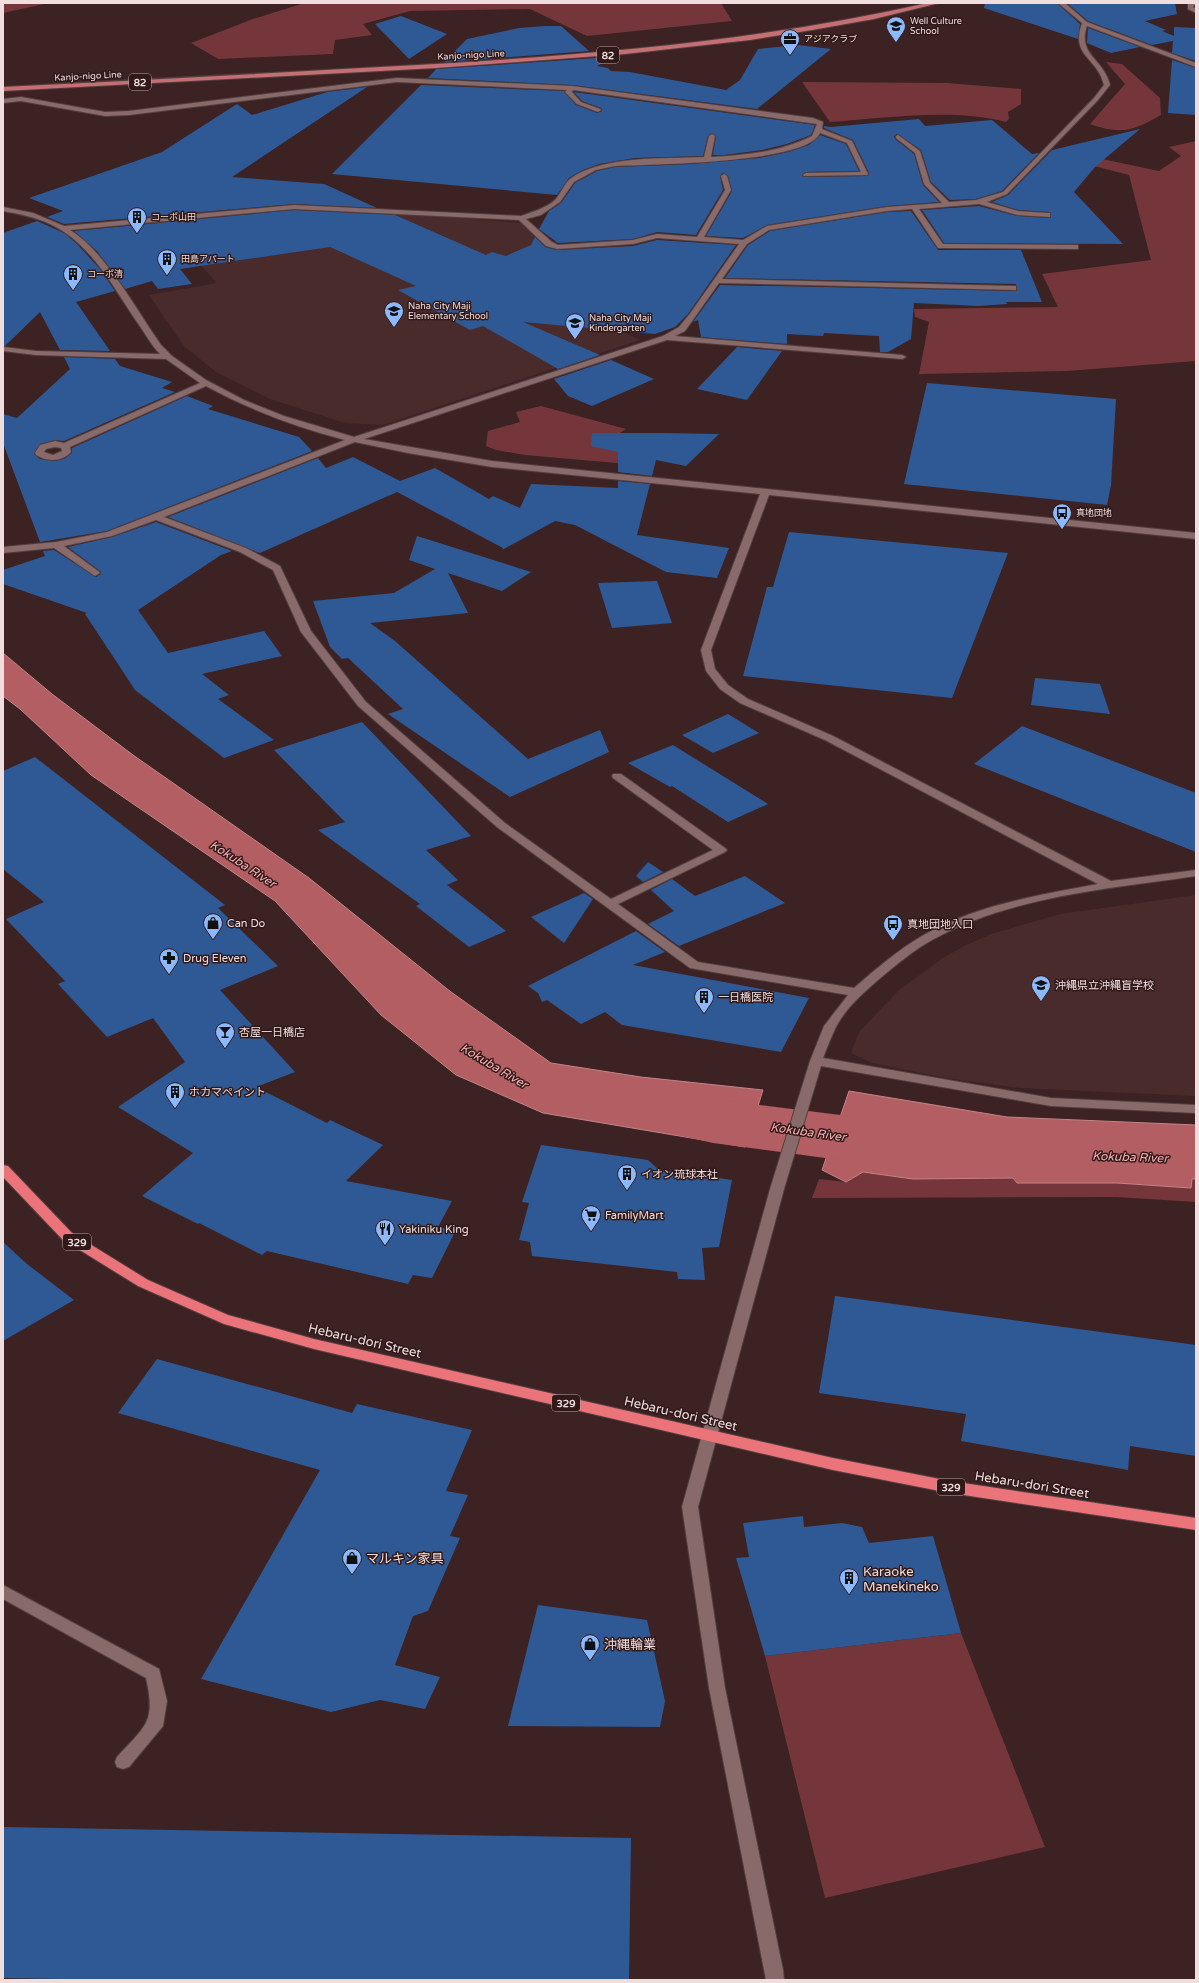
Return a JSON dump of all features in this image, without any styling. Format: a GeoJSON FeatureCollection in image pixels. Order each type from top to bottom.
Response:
{"type":"FeatureCollection","features":[{"type":"Feature","properties":{"kind":"highway","name":"Hebaru-dori Street"},"geometry":{"type":"LineString","coordinates":[[3,1169],[67,1236],[143,1283],[224,1319],[314,1344],[813,1459],[950,1487],[1196,1524]]}},
{"type":"Feature","properties":{"kind":"main road","name":"Kanjo-nigo Line"},"geometry":{"type":"LineString","coordinates":[[3,89],[567,58],[686,48],[841,24],[936,3]]}},
{"type":"Feature","properties":{"kind":"main road","name":"Kanjo-nigo Line"},"geometry":{"type":"LineString","coordinates":[[469,57],[581,50],[700,38],[828,19],[895,5]]}},
{"type":"Feature","properties":{"kind":"main road","name":"Kanjo-nigo Line"},"geometry":{"type":"LineString","coordinates":[[3,82],[282,67]]}},
{"type":"Feature","properties":{"kind":"street"},"geometry":{"type":"LineString","coordinates":[[1061,3],[1085,23],[1196,65]]}},
{"type":"Feature","properties":{"kind":"street"},"geometry":{"type":"LineString","coordinates":[[1194,3],[1192,3],[1190,8],[1196,11]]}},
{"type":"Feature","properties":{"kind":"street"},"geometry":{"type":"LineString","coordinates":[[3,550],[56,545],[109,534],[354,439],[666,338],[682,329],[718,281],[744,242],[767,228],[887,209],[981,202],[1005,193],[1096,99],[1107,85],[1106,76],[1082,46],[1081,37],[1085,23]]}},
{"type":"Feature","properties":{"kind":"street"},"geometry":{"type":"LineString","coordinates":[[3,101],[21,99],[105,114],[129,113],[397,80],[572,88],[813,120],[821,123],[815,137],[797,146],[775,152],[707,160],[615,164],[594,169],[572,181],[558,201],[538,212],[521,218],[294,207],[65,228]]}},
{"type":"Feature","properties":{"kind":"street"},"geometry":{"type":"LineString","coordinates":[[572,88],[568,92],[579,103],[598,110]]}},
{"type":"Feature","properties":{"kind":"street"},"geometry":{"type":"LineString","coordinates":[[806,175],[865,174],[850,142],[818,130]]}},
{"type":"Feature","properties":{"kind":"street"},"geometry":{"type":"LineString","coordinates":[[707,160],[712,136]]}},
{"type":"Feature","properties":{"kind":"street"},"geometry":{"type":"LineString","coordinates":[[898,137],[918,152],[927,184],[948,205]]}},
{"type":"Feature","properties":{"kind":"street"},"geometry":{"type":"LineString","coordinates":[[700,238],[728,190],[724,176]]}},
{"type":"Feature","properties":{"kind":"street"},"geometry":{"type":"LineString","coordinates":[[981,202],[1017,213],[1047,214]]}},
{"type":"Feature","properties":{"kind":"street"},"geometry":{"type":"LineString","coordinates":[[914,207],[941,246],[1075,247]]}},
{"type":"Feature","properties":{"kind":"street"},"geometry":{"type":"LineString","coordinates":[[3,209],[37,216],[65,228],[82,241],[99,260],[167,357],[204,384],[246,404],[303,425],[354,439],[430,455],[476,462],[765,493],[1196,536]]}},
{"type":"Feature","properties":{"kind":"street"},"geometry":{"type":"LineString","coordinates":[[521,218],[549,244],[557,247],[633,242],[657,236],[744,242]]}},
{"type":"Feature","properties":{"kind":"street"},"geometry":{"type":"LineString","coordinates":[[718,281],[1013,288]]}},
{"type":"Feature","properties":{"kind":"street"},"geometry":{"type":"LineString","coordinates":[[666,338],[902,357]]}},
{"type":"Feature","properties":{"kind":"street"},"geometry":{"type":"LineString","coordinates":[[3,349],[36,353],[167,357]]}},
{"type":"Feature","properties":{"kind":"street"},"geometry":{"type":"LineString","coordinates":[[66,446],[204,384]]}},
{"type":"Feature","properties":{"kind":"street"},"geometry":{"type":"LineString","coordinates":[[765,493],[706,650],[710,669],[724,688],[744,701],[829,738],[1109,885]]}},
{"type":"Feature","properties":{"kind":"street"},"geometry":{"type":"LineString","coordinates":[[156,517],[243,550],[277,568],[306,632],[362,704],[501,825],[694,965],[831,989],[857,992]]}},
{"type":"Feature","properties":{"kind":"street"},"geometry":{"type":"LineString","coordinates":[[56,545],[95,573]]}},
{"type":"Feature","properties":{"kind":"street"},"geometry":{"type":"LineString","coordinates":[[610,904],[721,850],[617,776]]}},
{"type":"Feature","properties":{"kind":"street"},"geometry":{"type":"LineString","coordinates":[[775,1980],[717,1688],[690,1508],[708,1436],[784,1165],[816,1061],[830,1026],[857,992],[893,961],[927,938],[961,922],[994,910],[1026,901],[1109,885],[1196,873]]}},
{"type":"Feature","properties":{"kind":"street"},"geometry":{"type":"LineString","coordinates":[[816,1061],[1051,1102],[1196,1108]]}},
{"type":"Feature","properties":{"kind":"street"},"geometry":{"type":"LineString","coordinates":[[3,1591],[153,1674],[159,1701],[155,1726],[123,1762]]}},
{"type":"Feature","properties":{"kind":"shaded area"},"geometry":{"type":"Polygon","coordinates":[[[3,3],[49,3],[3,13],[3,3]]]}},
{"type":"Feature","properties":{"kind":"shaded area"},"geometry":{"type":"Polygon","coordinates":[[[298,3],[721,3],[732,21],[587,36],[530,9],[410,11],[363,24],[372,35],[335,40],[333,54],[218,59],[191,43],[253,19],[301,4],[298,3]]]}},
{"type":"Feature","properties":{"kind":"shaded area"},"geometry":{"type":"Polygon","coordinates":[[[1106,62],[1122,64],[1160,98],[1161,115],[1142,125],[1127,130],[1110,129],[1090,124],[1125,84],[1106,62]]]}},
{"type":"Feature","properties":{"kind":"shaded area"},"geometry":{"type":"Polygon","coordinates":[[[802,82],[947,83],[1021,89],[1021,104],[1008,112],[1009,119],[1006,122],[963,116],[919,115],[830,122],[802,82]]]}},
{"type":"Feature","properties":{"kind":"shaded area"},"geometry":{"type":"Polygon","coordinates":[[[1196,141],[1196,361],[1067,371],[919,374],[929,322],[915,317],[914,309],[1058,307],[1042,274],[1151,260],[1129,175],[1086,164],[1102,159],[1159,171],[1181,156],[1169,147],[1196,141]]]}},
{"type":"Feature","properties":{"kind":"shaded area","name":"Naha City Maji Elementary School"},"geometry":{"type":"Polygon","coordinates":[[[292,211],[428,215],[521,223],[547,248],[593,316],[640,340],[383,425],[345,423],[270,399],[216,372],[184,346],[149,295],[217,283],[160,221],[292,211]]]}},
{"type":"Feature","properties":{"kind":"shaded area"},"geometry":{"type":"Polygon","coordinates":[[[541,406],[626,429],[612,438],[639,454],[640,465],[525,455],[496,450],[486,446],[488,431],[520,422],[516,412],[541,406]]]}},
{"type":"Feature","properties":{"kind":"shaded area","name":"沖縄県立沖縄盲学校"},"geometry":{"type":"Polygon","coordinates":[[[1196,895],[1196,1096],[1020,1088],[946,1078],[872,1063],[851,1053],[859,1032],[899,990],[943,958],[964,946],[991,934],[1060,914],[1196,895]]]}},
{"type":"Feature","properties":{"kind":"shaded area"},"geometry":{"type":"Polygon","coordinates":[[[863,1172],[913,1179],[1013,1178],[1017,1183],[1117,1183],[1190,1188],[1192,1179],[1196,1179],[1196,1202],[1116,1197],[812,1198],[819,1179],[846,1182],[863,1172]]]}},
{"type":"Feature","properties":{"kind":"shaded area"},"geometry":{"type":"Polygon","coordinates":[[[961,1633],[1045,1847],[825,1898],[765,1656],[961,1633]]]}},
{"type":"Feature","properties":{"kind":"water"},"geometry":{"type":"Polygon","coordinates":[[[3,653],[52,694],[133,755],[309,878],[451,992],[551,1063],[641,1077],[763,1090],[745,1147],[543,1113],[456,1075],[381,1015],[275,901],[91,775],[20,709],[3,696],[3,653]]]}},
{"type":"Feature","properties":{"kind":"water"},"geometry":{"type":"Polygon","coordinates":[[[849,1091],[1007,1117],[1196,1125],[1196,1179],[1192,1179],[1191,1188],[1117,1183],[1017,1183],[1013,1178],[913,1179],[863,1172],[846,1182],[822,1170],[849,1091]]]}},
{"type":"Feature","properties":{"kind":"building"},"geometry":{"type":"Polygon","coordinates":[[[985,3],[1057,3],[1080,24],[1078,39],[984,8],[985,3]]]}},
{"type":"Feature","properties":{"kind":"building"},"geometry":{"type":"Polygon","coordinates":[[[1067,3],[1175,3],[1177,14],[1145,21],[1166,30],[1162,31],[1174,36],[1174,27],[1196,28],[1196,61],[1172,53],[1173,41],[1152,45],[1088,21],[1067,3]]]}},
{"type":"Feature","properties":{"kind":"building"},"geometry":{"type":"Polygon","coordinates":[[[401,16],[447,34],[409,59],[375,24],[401,16]]]}},
{"type":"Feature","properties":{"kind":"building"},"geometry":{"type":"Polygon","coordinates":[[[561,26],[589,51],[444,62],[467,39],[519,28],[561,26]]]}},
{"type":"Feature","properties":{"kind":"building"},"geometry":{"type":"Polygon","coordinates":[[[1088,28],[1140,47],[1111,53],[1087,43],[1088,28]]]}},
{"type":"Feature","properties":{"kind":"building"},"geometry":{"type":"Polygon","coordinates":[[[798,45],[831,49],[757,109],[572,85],[428,78],[436,69],[596,58],[602,63],[597,66],[608,68],[611,71],[630,72],[726,90],[740,80],[758,49],[798,45]]]}},
{"type":"Feature","properties":{"kind":"building"},"geometry":{"type":"Polygon","coordinates":[[[1172,60],[1196,68],[1196,115],[1168,113],[1172,60]]]}},
{"type":"Feature","properties":{"kind":"building"},"geometry":{"type":"Polygon","coordinates":[[[421,85],[564,91],[576,105],[597,113],[602,111],[601,108],[582,101],[574,92],[815,125],[811,135],[787,144],[762,150],[724,155],[713,155],[716,136],[711,133],[708,136],[703,156],[635,158],[599,164],[583,170],[569,178],[557,195],[332,174],[421,85]]]}},
{"type":"Feature","properties":{"kind":"building"},"geometry":{"type":"Polygon","coordinates":[[[367,87],[232,177],[324,184],[377,208],[294,204],[64,224],[47,217],[63,211],[29,198],[162,152],[237,104],[252,115],[327,92],[367,87]]]}},
{"type":"Feature","properties":{"kind":"building"},"geometry":{"type":"Polygon","coordinates":[[[919,119],[925,126],[992,120],[1032,154],[1039,153],[1002,191],[976,199],[950,200],[931,182],[921,150],[897,134],[894,136],[895,139],[914,154],[923,185],[939,202],[887,206],[767,225],[743,238],[706,236],[732,191],[728,176],[723,173],[720,176],[723,190],[696,235],[657,232],[633,239],[558,243],[539,229],[549,211],[561,203],[575,183],[597,171],[615,167],[691,164],[759,158],[788,152],[809,145],[820,135],[846,144],[859,171],[806,172],[802,175],[803,177],[867,176],[869,173],[853,140],[824,128],[824,126],[831,127],[919,119]]]}},
{"type":"Feature","properties":{"kind":"building"},"geometry":{"type":"Polygon","coordinates":[[[1140,129],[1095,167],[1074,192],[1123,244],[944,243],[922,210],[979,206],[1017,216],[1051,218],[1050,212],[1018,210],[992,202],[1008,195],[1052,150],[1140,129]]]}},
{"type":"Feature","properties":{"kind":"building"},"geometry":{"type":"Polygon","coordinates":[[[294,210],[395,215],[486,255],[492,252],[506,256],[531,245],[535,237],[545,247],[557,250],[633,246],[657,240],[736,245],[688,314],[675,327],[655,334],[523,322],[600,355],[558,369],[483,326],[470,330],[398,290],[416,286],[330,247],[180,269],[192,284],[158,289],[152,281],[125,289],[97,251],[74,231],[294,210]]]}},
{"type":"Feature","properties":{"kind":"building"},"geometry":{"type":"Polygon","coordinates":[[[911,211],[938,250],[1021,250],[1042,302],[1006,302],[1007,304],[979,306],[914,303],[911,339],[888,352],[880,352],[879,336],[824,333],[823,336],[787,334],[787,344],[701,337],[698,320],[693,322],[720,285],[1017,291],[1016,284],[725,278],[748,245],[770,231],[887,212],[911,211]]]}},
{"type":"Feature","properties":{"kind":"building"},"geometry":{"type":"Polygon","coordinates":[[[37,221],[64,233],[77,244],[99,268],[115,291],[76,302],[110,351],[60,350],[40,312],[5,346],[3,346],[3,233],[37,221]]]}},
{"type":"Feature","properties":{"kind":"building"},"geometry":{"type":"Polygon","coordinates":[[[737,347],[782,351],[747,400],[697,389],[737,347]]]}},
{"type":"Feature","properties":{"kind":"building"},"geometry":{"type":"Polygon","coordinates":[[[64,357],[115,359],[120,366],[172,382],[162,388],[175,392],[64,441],[55,440],[40,444],[34,454],[40,459],[54,461],[64,459],[72,453],[72,448],[187,396],[213,406],[208,409],[299,437],[312,451],[107,531],[40,542],[3,443],[3,414],[17,418],[70,369],[64,357]]]}},
{"type":"Feature","properties":{"kind":"building"},"geometry":{"type":"Polygon","coordinates":[[[611,360],[654,379],[592,406],[568,396],[554,379],[611,360]]]}},
{"type":"Feature","properties":{"kind":"building"},"geometry":{"type":"Polygon","coordinates":[[[927,383],[1116,399],[1111,485],[1107,505],[904,484],[927,383]]]}},
{"type":"Feature","properties":{"kind":"building"},"geometry":{"type":"Polygon","coordinates":[[[592,433],[719,434],[686,466],[656,460],[652,476],[618,472],[618,452],[591,446],[592,433]]]}},
{"type":"Feature","properties":{"kind":"building"},"geometry":{"type":"Polygon","coordinates":[[[353,457],[400,481],[435,468],[489,499],[493,496],[520,508],[531,484],[618,488],[618,481],[650,484],[637,535],[729,548],[717,578],[666,572],[575,525],[555,521],[502,550],[503,548],[397,492],[260,553],[168,517],[318,458],[326,468],[353,457]]]}},
{"type":"Feature","properties":{"kind":"building"},"geometry":{"type":"Polygon","coordinates":[[[156,522],[232,551],[221,555],[138,610],[168,653],[264,631],[282,656],[202,674],[229,695],[218,699],[274,740],[224,758],[135,690],[85,614],[87,613],[3,584],[3,570],[45,556],[43,551],[54,550],[96,577],[101,574],[101,572],[68,547],[112,537],[156,522]]]}},
{"type":"Feature","properties":{"kind":"building"},"geometry":{"type":"Polygon","coordinates":[[[789,532],[1008,553],[952,698],[743,676],[767,587],[773,587],[789,532]]]}},
{"type":"Feature","properties":{"kind":"building"},"geometry":{"type":"Polygon","coordinates":[[[417,536],[531,572],[502,591],[448,573],[468,613],[370,623],[395,641],[528,759],[600,730],[609,752],[510,797],[388,714],[403,709],[348,658],[342,659],[330,647],[313,601],[394,593],[435,569],[409,560],[417,536]]]}},
{"type":"Feature","properties":{"kind":"building"},"geometry":{"type":"Polygon","coordinates":[[[657,581],[672,623],[612,628],[598,583],[657,581]]]}},
{"type":"Feature","properties":{"kind":"building"},"geometry":{"type":"Polygon","coordinates":[[[1035,678],[1100,684],[1110,714],[1031,705],[1035,678]]]}},
{"type":"Feature","properties":{"kind":"building"},"geometry":{"type":"Polygon","coordinates":[[[728,714],[759,733],[713,753],[682,735],[728,714]]]}},
{"type":"Feature","properties":{"kind":"building"},"geometry":{"type":"Polygon","coordinates":[[[362,722],[471,836],[426,850],[458,880],[447,885],[506,931],[469,947],[416,906],[420,904],[318,830],[345,822],[274,750],[362,722]]]}},
{"type":"Feature","properties":{"kind":"building"},"geometry":{"type":"Polygon","coordinates":[[[1022,726],[1196,793],[1196,852],[974,764],[1022,726]]]}},
{"type":"Feature","properties":{"kind":"building"},"geometry":{"type":"Polygon","coordinates":[[[673,745],[768,804],[728,822],[672,786],[670,787],[628,763],[673,745]]]}},
{"type":"Feature","properties":{"kind":"building"},"geometry":{"type":"Polygon","coordinates":[[[35,757],[225,905],[218,908],[278,966],[220,990],[295,1072],[256,1087],[327,1123],[330,1120],[383,1145],[346,1181],[452,1201],[438,1227],[456,1230],[432,1278],[413,1275],[408,1284],[267,1251],[262,1255],[142,1196],[193,1153],[118,1107],[185,1062],[153,1018],[107,1037],[58,984],[65,981],[6,919],[44,902],[3,869],[3,771],[35,757]]]}},
{"type":"Feature","properties":{"kind":"building"},"geometry":{"type":"Polygon","coordinates":[[[648,862],[663,872],[643,882],[636,876],[648,862]]]}},
{"type":"Feature","properties":{"kind":"building"},"geometry":{"type":"Polygon","coordinates":[[[745,876],[785,903],[679,946],[648,924],[674,911],[651,890],[672,879],[695,896],[745,876]]]}},
{"type":"Feature","properties":{"kind":"building"},"geometry":{"type":"Polygon","coordinates":[[[584,893],[593,899],[564,943],[531,917],[584,893]]]}},
{"type":"Feature","properties":{"kind":"building","name":"一日橋医院"},"geometry":{"type":"Polygon","coordinates":[[[636,931],[665,952],[633,965],[809,998],[781,1052],[622,1025],[605,1012],[581,1024],[547,1000],[542,1002],[538,993],[528,986],[636,931]]]}},
{"type":"Feature","properties":{"kind":"building"},"geometry":{"type":"Polygon","coordinates":[[[541,1145],[648,1160],[658,1169],[732,1180],[719,1247],[702,1248],[705,1280],[678,1279],[677,1272],[532,1256],[530,1242],[519,1240],[529,1203],[522,1202],[541,1145]]]}},
{"type":"Feature","properties":{"kind":"building"},"geometry":{"type":"Polygon","coordinates":[[[3,1242],[27,1264],[74,1300],[3,1341],[3,1242]]]}},
{"type":"Feature","properties":{"kind":"building"},"geometry":{"type":"Polygon","coordinates":[[[835,1296],[1196,1345],[1196,1456],[1130,1446],[1128,1470],[961,1441],[966,1414],[819,1393],[835,1296]]]}},
{"type":"Feature","properties":{"kind":"building","name":"マルキン家具"},"geometry":{"type":"Polygon","coordinates":[[[157,1359],[352,1413],[357,1404],[472,1430],[446,1491],[468,1495],[450,1536],[460,1538],[428,1611],[413,1616],[395,1665],[440,1677],[425,1709],[380,1700],[331,1712],[201,1679],[320,1470],[118,1413],[157,1359]]]}},
{"type":"Feature","properties":{"kind":"building","name":"Karaoke Manekineko"},"geometry":{"type":"Polygon","coordinates":[[[803,1516],[804,1527],[842,1523],[862,1527],[869,1543],[933,1536],[961,1633],[765,1656],[736,1558],[749,1557],[743,1523],[803,1516]]]}},
{"type":"Feature","properties":{"kind":"building","name":"沖縄輪業"},"geometry":{"type":"Polygon","coordinates":[[[538,1605],[647,1620],[665,1701],[660,1727],[508,1726],[538,1605]]]}},
{"type":"Feature","properties":{"kind":"building"},"geometry":{"type":"Polygon","coordinates":[[[3,1827],[631,1838],[629,1980],[118,1980],[3,1978],[3,1827]]]}},
{"type":"Feature","properties":{"kind":"waterway","name":"Kokuba River"},"geometry":{"type":"LineString","coordinates":[[665,1112],[713,1121],[921,1148]]}},
{"type":"Feature","properties":{"kind":"place","name":"Well Culture School"},"geometry":{"type":"Point","coordinates":[896,43]}},
{"type":"Feature","properties":{"kind":"place","name":"アジアクラブ"},"geometry":{"type":"Point","coordinates":[790,56]}},
{"type":"Feature","properties":{"kind":"place","name":"コーポ山田"},"geometry":{"type":"Point","coordinates":[137,234]}},
{"type":"Feature","properties":{"kind":"place","name":"田島アパート"},"geometry":{"type":"Point","coordinates":[167,276]}},
{"type":"Feature","properties":{"kind":"place","name":"コーポ清"},"geometry":{"type":"Point","coordinates":[73,291]}},
{"type":"Feature","properties":{"kind":"place","name":"Naha City Maji Elementary School"},"geometry":{"type":"Point","coordinates":[394,328]}},
{"type":"Feature","properties":{"kind":"place","name":"Naha City Maji Kindergarten"},"geometry":{"type":"Point","coordinates":[575,340]}},
{"type":"Feature","properties":{"kind":"place","name":"真地団地"},"geometry":{"type":"Point","coordinates":[1062,530]}},
{"type":"Feature","properties":{"kind":"place","name":"Can Do"},"geometry":{"type":"Point","coordinates":[213,940]}},
{"type":"Feature","properties":{"kind":"place","name":"真地団地入口"},"geometry":{"type":"Point","coordinates":[893,941]}},
{"type":"Feature","properties":{"kind":"place","name":"Drug Eleven"},"geometry":{"type":"Point","coordinates":[169,975]}},
{"type":"Feature","properties":{"kind":"place","name":"沖縄県立沖縄盲学校"},"geometry":{"type":"Point","coordinates":[1041,1002]}},
{"type":"Feature","properties":{"kind":"place","name":"一日橋医院"},"geometry":{"type":"Point","coordinates":[704,1014]}},
{"type":"Feature","properties":{"kind":"place","name":"杏屋一日橋店"},"geometry":{"type":"Point","coordinates":[225,1049]}},
{"type":"Feature","properties":{"kind":"place","name":"ホカマペイント"},"geometry":{"type":"Point","coordinates":[175,1109]}},
{"type":"Feature","properties":{"kind":"place","name":"イオン琉球本社"},"geometry":{"type":"Point","coordinates":[627,1191]}},
{"type":"Feature","properties":{"kind":"place","name":"FamilyMart"},"geometry":{"type":"Point","coordinates":[591,1232]}},
{"type":"Feature","properties":{"kind":"place","name":"Yakiniku King"},"geometry":{"type":"Point","coordinates":[385,1246]}},
{"type":"Feature","properties":{"kind":"place","name":"マルキン家具"},"geometry":{"type":"Point","coordinates":[352,1575]}},
{"type":"Feature","properties":{"kind":"place","name":"Karaoke Manekineko"},"geometry":{"type":"Point","coordinates":[849,1595]}},
{"type":"Feature","properties":{"kind":"place","name":"沖縄輪業"},"geometry":{"type":"Point","coordinates":[590,1661]}}]}
